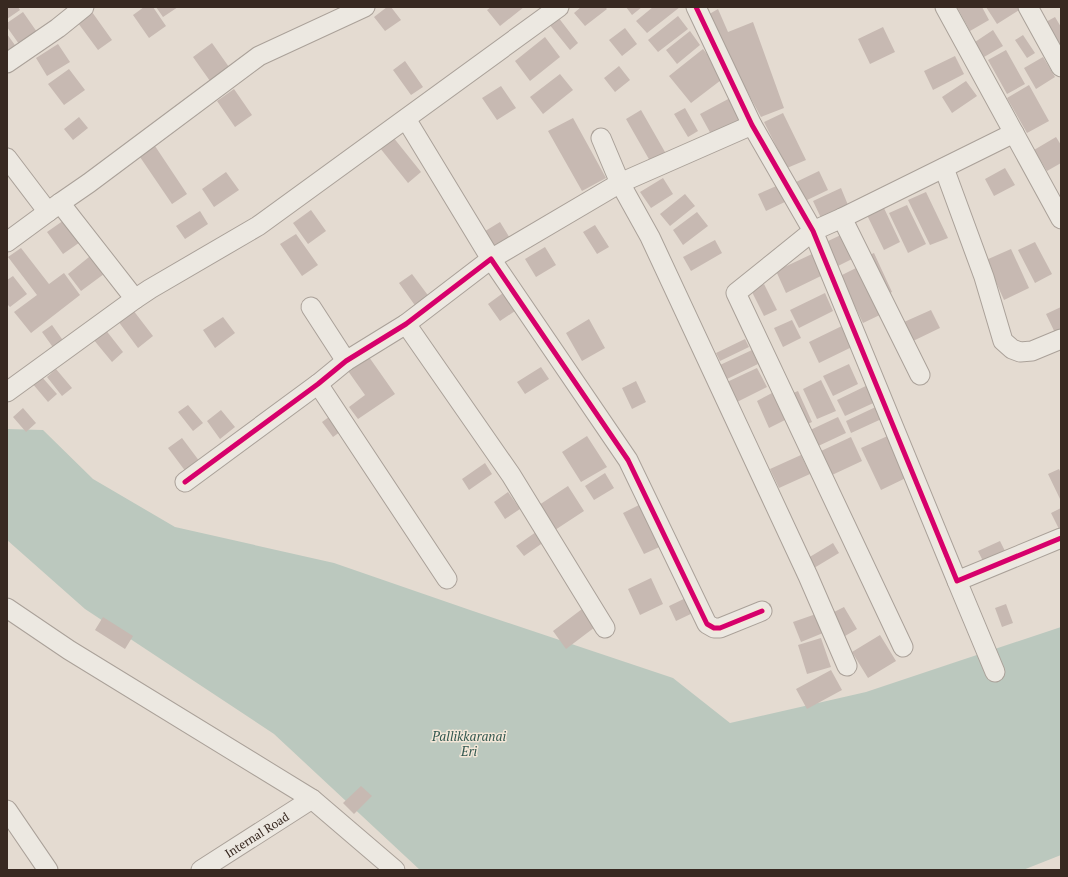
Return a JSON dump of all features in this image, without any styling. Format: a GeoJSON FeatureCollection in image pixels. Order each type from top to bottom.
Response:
{"type":"FeatureCollection","features":[{"type":"Feature","properties":{"kind":"street"},"geometry":{"type":"LineString","coordinates":[[7,62],[58,28],[84,7]]}},
{"type":"Feature","properties":{"kind":"street"},"geometry":{"type":"LineString","coordinates":[[7,242],[89,183],[259,56],[365,7]]}},
{"type":"Feature","properties":{"kind":"street"},"geometry":{"type":"LineString","coordinates":[[7,392],[150,289],[258,226],[559,7]]}},
{"type":"Feature","properties":{"kind":"street"},"geometry":{"type":"LineString","coordinates":[[696,7],[752,125],[813,231],[995,672]]}},
{"type":"Feature","properties":{"kind":"street"},"geometry":{"type":"LineString","coordinates":[[945,7],[1061,219]]}},
{"type":"Feature","properties":{"kind":"street"},"geometry":{"type":"LineString","coordinates":[[1028,7],[1061,67]]}},
{"type":"Feature","properties":{"kind":"street"},"geometry":{"type":"LineString","coordinates":[[406,119],[491,259],[628,460],[707,624],[714,628],[720,628],[762,611]]}},
{"type":"Feature","properties":{"kind":"street"},"geometry":{"type":"LineString","coordinates":[[185,482],[318,384],[346,361],[406,324],[491,259],[620,183],[752,125]]}},
{"type":"Feature","properties":{"kind":"street"},"geometry":{"type":"LineString","coordinates":[[903,647],[736,293],[813,231],[1014,133]]}},
{"type":"Feature","properties":{"kind":"street"},"geometry":{"type":"LineString","coordinates":[[601,138],[620,183],[650,237],[804,569],[847,666]]}},
{"type":"Feature","properties":{"kind":"street"},"geometry":{"type":"LineString","coordinates":[[7,158],[54,207],[135,299]]}},
{"type":"Feature","properties":{"kind":"street"},"geometry":{"type":"LineString","coordinates":[[944,168],[984,277],[1003,341],[1012,349],[1020,352],[1032,351],[1061,339]]}},
{"type":"Feature","properties":{"kind":"street"},"geometry":{"type":"LineString","coordinates":[[842,218],[920,375]]}},
{"type":"Feature","properties":{"kind":"street"},"geometry":{"type":"LineString","coordinates":[[311,307],[346,361]]}},
{"type":"Feature","properties":{"kind":"street"},"geometry":{"type":"LineString","coordinates":[[406,324],[511,475],[606,628]]}},
{"type":"Feature","properties":{"kind":"street"},"geometry":{"type":"LineString","coordinates":[[318,384],[447,579]]}},
{"type":"Feature","properties":{"kind":"street"},"geometry":{"type":"LineString","coordinates":[[957,582],[1061,538]]}},
{"type":"Feature","properties":{"kind":"street"},"geometry":{"type":"LineString","coordinates":[[7,608],[69,650],[312,799],[395,870]]}},
{"type":"Feature","properties":{"kind":"street","name":"Internal Road"},"geometry":{"type":"LineString","coordinates":[[201,870],[312,799]]}},
{"type":"Feature","properties":{"kind":"street"},"geometry":{"type":"LineString","coordinates":[[7,810],[48,870]]}},
{"type":"Feature","properties":{"kind":"water","name":"Pallikkaranai Eri"},"geometry":{"type":"Polygon","coordinates":[[[7,429],[43,430],[93,479],[175,527],[334,563],[673,678],[730,723],[866,692],[1061,627],[1061,855],[1023,870],[420,870],[274,734],[85,609],[7,540],[7,429]]]}},
{"type":"Feature","properties":{"kind":"building"},"geometry":{"type":"Polygon","coordinates":[[[7,7],[18,7],[20,10],[7,19],[7,7]]]}},
{"type":"Feature","properties":{"kind":"building"},"geometry":{"type":"Polygon","coordinates":[[[144,7],[153,7],[166,26],[149,38],[133,15],[144,7]]]}},
{"type":"Feature","properties":{"kind":"building"},"geometry":{"type":"Polygon","coordinates":[[[156,7],[178,7],[163,17],[156,7]]]}},
{"type":"Feature","properties":{"kind":"building"},"geometry":{"type":"Polygon","coordinates":[[[387,7],[391,7],[401,20],[385,31],[374,17],[387,7]]]}},
{"type":"Feature","properties":{"kind":"building"},"geometry":{"type":"Polygon","coordinates":[[[491,7],[524,7],[500,26],[487,10],[491,7]]]}},
{"type":"Feature","properties":{"kind":"building"},"geometry":{"type":"Polygon","coordinates":[[[581,7],[605,7],[607,9],[585,26],[574,13],[581,7]]]}},
{"type":"Feature","properties":{"kind":"building"},"geometry":{"type":"Polygon","coordinates":[[[626,7],[642,7],[632,15],[626,7]]]}},
{"type":"Feature","properties":{"kind":"building"},"geometry":{"type":"Polygon","coordinates":[[[653,7],[680,7],[647,33],[636,21],[653,7]]]}},
{"type":"Feature","properties":{"kind":"building"},"geometry":{"type":"Polygon","coordinates":[[[957,7],[982,7],[989,20],[970,31],[957,7]]]}},
{"type":"Feature","properties":{"kind":"building"},"geometry":{"type":"Polygon","coordinates":[[[986,7],[1017,7],[1019,10],[997,24],[986,7]]]}},
{"type":"Feature","properties":{"kind":"building"},"geometry":{"type":"Polygon","coordinates":[[[718,9],[728,32],[753,22],[784,108],[761,117],[706,16],[718,9]]]}},
{"type":"Feature","properties":{"kind":"building"},"geometry":{"type":"Polygon","coordinates":[[[23,12],[37,32],[19,44],[7,27],[7,23],[23,12]]]}},
{"type":"Feature","properties":{"kind":"building"},"geometry":{"type":"Polygon","coordinates":[[[92,12],[112,40],[98,50],[78,23],[92,12]]]}},
{"type":"Feature","properties":{"kind":"building"},"geometry":{"type":"Polygon","coordinates":[[[678,16],[688,29],[658,52],[648,40],[678,16]]]}},
{"type":"Feature","properties":{"kind":"building"},"geometry":{"type":"Polygon","coordinates":[[[558,17],[578,43],[570,50],[549,24],[558,17]]]}},
{"type":"Feature","properties":{"kind":"building"},"geometry":{"type":"Polygon","coordinates":[[[1055,17],[1061,27],[1061,51],[1044,23],[1055,17]]]}},
{"type":"Feature","properties":{"kind":"building"},"geometry":{"type":"Polygon","coordinates":[[[883,27],[895,52],[870,64],[858,39],[883,27]]]}},
{"type":"Feature","properties":{"kind":"building"},"geometry":{"type":"Polygon","coordinates":[[[625,28],[637,44],[622,56],[609,40],[625,28]]]}},
{"type":"Feature","properties":{"kind":"building"},"geometry":{"type":"Polygon","coordinates":[[[993,30],[1003,46],[984,57],[975,42],[993,30]]]}},
{"type":"Feature","properties":{"kind":"building"},"geometry":{"type":"Polygon","coordinates":[[[690,31],[700,45],[677,64],[666,50],[690,31]]]}},
{"type":"Feature","properties":{"kind":"building"},"geometry":{"type":"Polygon","coordinates":[[[7,34],[17,48],[7,56],[7,34]]]}},
{"type":"Feature","properties":{"kind":"building"},"geometry":{"type":"Polygon","coordinates":[[[1023,35],[1035,53],[1027,58],[1015,40],[1023,35]]]}},
{"type":"Feature","properties":{"kind":"building"},"geometry":{"type":"Polygon","coordinates":[[[545,37],[560,57],[530,81],[515,61],[545,37]]]}},
{"type":"Feature","properties":{"kind":"building"},"geometry":{"type":"Polygon","coordinates":[[[212,43],[229,67],[210,81],[193,57],[212,43]]]}},
{"type":"Feature","properties":{"kind":"building"},"geometry":{"type":"Polygon","coordinates":[[[58,44],[70,62],[47,76],[36,58],[58,44]]]}},
{"type":"Feature","properties":{"kind":"building"},"geometry":{"type":"Polygon","coordinates":[[[703,49],[725,77],[691,103],[669,76],[703,49]]]}},
{"type":"Feature","properties":{"kind":"building"},"geometry":{"type":"Polygon","coordinates":[[[1006,50],[1025,84],[1007,94],[988,60],[1006,50]]]}},
{"type":"Feature","properties":{"kind":"building"},"geometry":{"type":"Polygon","coordinates":[[[955,56],[964,74],[933,90],[924,71],[955,56]]]}},
{"type":"Feature","properties":{"kind":"building"},"geometry":{"type":"Polygon","coordinates":[[[1043,57],[1055,77],[1036,89],[1024,68],[1043,57]]]}},
{"type":"Feature","properties":{"kind":"building"},"geometry":{"type":"Polygon","coordinates":[[[405,61],[423,87],[411,95],[393,70],[405,61]]]}},
{"type":"Feature","properties":{"kind":"building"},"geometry":{"type":"Polygon","coordinates":[[[619,66],[630,80],[615,92],[604,78],[619,66]]]}},
{"type":"Feature","properties":{"kind":"building"},"geometry":{"type":"Polygon","coordinates":[[[69,69],[85,90],[64,105],[48,84],[69,69]]]}},
{"type":"Feature","properties":{"kind":"building"},"geometry":{"type":"Polygon","coordinates":[[[560,74],[573,90],[543,114],[530,97],[560,74]]]}},
{"type":"Feature","properties":{"kind":"building"},"geometry":{"type":"Polygon","coordinates":[[[966,81],[977,96],[952,113],[942,97],[966,81]]]}},
{"type":"Feature","properties":{"kind":"building"},"geometry":{"type":"Polygon","coordinates":[[[1029,85],[1049,121],[1027,133],[1007,98],[1029,85]]]}},
{"type":"Feature","properties":{"kind":"building"},"geometry":{"type":"Polygon","coordinates":[[[501,86],[516,108],[497,120],[482,98],[501,86]]]}},
{"type":"Feature","properties":{"kind":"building"},"geometry":{"type":"Polygon","coordinates":[[[234,89],[252,115],[235,127],[217,101],[234,89]]]}},
{"type":"Feature","properties":{"kind":"building"},"geometry":{"type":"Polygon","coordinates":[[[732,97],[744,119],[712,136],[700,114],[732,97]]]}},
{"type":"Feature","properties":{"kind":"building"},"geometry":{"type":"Polygon","coordinates":[[[685,108],[698,131],[688,137],[674,114],[685,108]]]}},
{"type":"Feature","properties":{"kind":"building"},"geometry":{"type":"Polygon","coordinates":[[[641,110],[669,159],[654,168],[626,119],[641,110]]]}},
{"type":"Feature","properties":{"kind":"building"},"geometry":{"type":"Polygon","coordinates":[[[783,113],[806,160],[787,168],[764,122],[783,113]]]}},
{"type":"Feature","properties":{"kind":"building"},"geometry":{"type":"Polygon","coordinates":[[[79,117],[88,128],[73,140],[64,129],[79,117]]]}},
{"type":"Feature","properties":{"kind":"building"},"geometry":{"type":"Polygon","coordinates":[[[573,118],[606,178],[582,191],[548,131],[573,118]]]}},
{"type":"Feature","properties":{"kind":"building"},"geometry":{"type":"Polygon","coordinates":[[[393,137],[421,172],[408,183],[380,148],[393,137]]]}},
{"type":"Feature","properties":{"kind":"building"},"geometry":{"type":"Polygon","coordinates":[[[1056,137],[1061,145],[1061,163],[1047,171],[1034,150],[1056,137]]]}},
{"type":"Feature","properties":{"kind":"building"},"geometry":{"type":"Polygon","coordinates":[[[155,146],[187,194],[172,204],[140,157],[155,146]]]}},
{"type":"Feature","properties":{"kind":"building"},"geometry":{"type":"Polygon","coordinates":[[[1005,168],[1015,185],[994,196],[985,179],[1005,168]]]}},
{"type":"Feature","properties":{"kind":"building"},"geometry":{"type":"Polygon","coordinates":[[[819,171],[828,190],[803,202],[794,183],[819,171]]]}},
{"type":"Feature","properties":{"kind":"building"},"geometry":{"type":"Polygon","coordinates":[[[226,172],[239,190],[214,207],[202,189],[226,172]]]}},
{"type":"Feature","properties":{"kind":"building"},"geometry":{"type":"Polygon","coordinates":[[[663,178],[673,194],[651,208],[640,192],[663,178]]]}},
{"type":"Feature","properties":{"kind":"building"},"geometry":{"type":"Polygon","coordinates":[[[781,184],[789,200],[766,211],[758,194],[781,184]]]}},
{"type":"Feature","properties":{"kind":"building"},"geometry":{"type":"Polygon","coordinates":[[[841,188],[848,205],[821,218],[813,201],[841,188]]]}},
{"type":"Feature","properties":{"kind":"building"},"geometry":{"type":"Polygon","coordinates":[[[926,192],[948,238],[930,245],[908,200],[926,192]]]}},
{"type":"Feature","properties":{"kind":"building"},"geometry":{"type":"Polygon","coordinates":[[[685,194],[695,206],[670,226],[660,214],[685,194]]]}},
{"type":"Feature","properties":{"kind":"building"},"geometry":{"type":"Polygon","coordinates":[[[907,205],[926,244],[908,253],[889,213],[907,205]]]}},
{"type":"Feature","properties":{"kind":"building"},"geometry":{"type":"Polygon","coordinates":[[[883,206],[900,242],[884,250],[866,213],[883,206]]]}},
{"type":"Feature","properties":{"kind":"building"},"geometry":{"type":"Polygon","coordinates":[[[311,210],[326,231],[308,244],[293,223],[311,210]]]}},
{"type":"Feature","properties":{"kind":"building"},"geometry":{"type":"Polygon","coordinates":[[[200,211],[208,224],[185,239],[176,226],[200,211]]]}},
{"type":"Feature","properties":{"kind":"building"},"geometry":{"type":"Polygon","coordinates":[[[697,212],[708,226],[683,245],[673,230],[697,212]]]}},
{"type":"Feature","properties":{"kind":"building"},"geometry":{"type":"Polygon","coordinates":[[[67,218],[83,240],[63,254],[47,232],[67,218]]]}},
{"type":"Feature","properties":{"kind":"building"},"geometry":{"type":"Polygon","coordinates":[[[500,222],[513,243],[494,254],[482,233],[500,222]]]}},
{"type":"Feature","properties":{"kind":"building"},"geometry":{"type":"Polygon","coordinates":[[[595,225],[609,247],[597,254],[583,232],[595,225]]]}},
{"type":"Feature","properties":{"kind":"building"},"geometry":{"type":"Polygon","coordinates":[[[845,233],[856,257],[838,266],[826,242],[845,233]]]}},
{"type":"Feature","properties":{"kind":"building"},"geometry":{"type":"Polygon","coordinates":[[[296,234],[318,265],[302,276],[280,244],[296,234]]]}},
{"type":"Feature","properties":{"kind":"building"},"geometry":{"type":"Polygon","coordinates":[[[715,240],[722,253],[691,271],[683,257],[715,240]]]}},
{"type":"Feature","properties":{"kind":"building"},"geometry":{"type":"Polygon","coordinates":[[[1035,242],[1052,274],[1035,283],[1018,250],[1035,242]]]}},
{"type":"Feature","properties":{"kind":"building"},"geometry":{"type":"Polygon","coordinates":[[[545,247],[556,265],[536,277],[525,259],[545,247]]]}},
{"type":"Feature","properties":{"kind":"building"},"geometry":{"type":"Polygon","coordinates":[[[21,248],[49,284],[64,273],[80,295],[31,333],[14,312],[37,295],[8,257],[21,248]]]}},
{"type":"Feature","properties":{"kind":"building"},"geometry":{"type":"Polygon","coordinates":[[[1011,249],[1029,288],[1004,300],[986,260],[1011,249]]]}},
{"type":"Feature","properties":{"kind":"building"},"geometry":{"type":"Polygon","coordinates":[[[94,253],[108,271],[81,291],[68,274],[94,253]]]}},
{"type":"Feature","properties":{"kind":"building"},"geometry":{"type":"Polygon","coordinates":[[[874,253],[892,292],[883,296],[865,257],[874,253]]]}},
{"type":"Feature","properties":{"kind":"building"},"geometry":{"type":"Polygon","coordinates":[[[812,254],[823,275],[786,293],[776,271],[812,254]]]}},
{"type":"Feature","properties":{"kind":"building"},"geometry":{"type":"Polygon","coordinates":[[[862,265],[884,313],[863,323],[840,276],[862,265]]]}},
{"type":"Feature","properties":{"kind":"building"},"geometry":{"type":"Polygon","coordinates":[[[412,274],[433,302],[419,311],[399,283],[412,274]]]}},
{"type":"Feature","properties":{"kind":"building"},"geometry":{"type":"Polygon","coordinates":[[[13,276],[27,294],[10,307],[7,304],[7,280],[13,276]]]}},
{"type":"Feature","properties":{"kind":"building"},"geometry":{"type":"Polygon","coordinates":[[[764,284],[777,310],[764,316],[751,290],[764,284]]]}},
{"type":"Feature","properties":{"kind":"building"},"geometry":{"type":"Polygon","coordinates":[[[503,293],[515,311],[500,321],[488,304],[503,293]]]}},
{"type":"Feature","properties":{"kind":"building"},"geometry":{"type":"Polygon","coordinates":[[[825,293],[833,311],[799,328],[790,310],[825,293]]]}},
{"type":"Feature","properties":{"kind":"building"},"geometry":{"type":"Polygon","coordinates":[[[1061,307],[1061,335],[1057,337],[1046,314],[1061,307]]]}},
{"type":"Feature","properties":{"kind":"building"},"geometry":{"type":"Polygon","coordinates":[[[133,310],[153,336],[138,348],[118,321],[133,310]]]}},
{"type":"Feature","properties":{"kind":"building"},"geometry":{"type":"Polygon","coordinates":[[[931,310],[940,328],[913,341],[904,322],[931,310]]]}},
{"type":"Feature","properties":{"kind":"building"},"geometry":{"type":"Polygon","coordinates":[[[223,317],[235,333],[215,348],[203,330],[223,317]]]}},
{"type":"Feature","properties":{"kind":"building"},"geometry":{"type":"Polygon","coordinates":[[[589,319],[605,348],[582,361],[566,333],[589,319]]]}},
{"type":"Feature","properties":{"kind":"building"},"geometry":{"type":"Polygon","coordinates":[[[792,320],[801,338],[783,347],[774,328],[792,320]]]}},
{"type":"Feature","properties":{"kind":"building"},"geometry":{"type":"Polygon","coordinates":[[[846,324],[856,345],[819,363],[809,342],[846,324]]]}},
{"type":"Feature","properties":{"kind":"building"},"geometry":{"type":"Polygon","coordinates":[[[52,325],[67,346],[57,353],[42,332],[52,325]]]}},
{"type":"Feature","properties":{"kind":"building"},"geometry":{"type":"Polygon","coordinates":[[[105,329],[123,352],[112,362],[93,339],[105,329]]]}},
{"type":"Feature","properties":{"kind":"building"},"geometry":{"type":"Polygon","coordinates":[[[745,339],[749,347],[720,361],[716,353],[745,339]]]}},
{"type":"Feature","properties":{"kind":"building"},"geometry":{"type":"Polygon","coordinates":[[[752,350],[758,364],[727,379],[720,365],[752,350]]]}},
{"type":"Feature","properties":{"kind":"building"},"geometry":{"type":"Polygon","coordinates":[[[369,357],[395,394],[358,419],[349,407],[365,395],[348,371],[369,357]]]}},
{"type":"Feature","properties":{"kind":"building"},"geometry":{"type":"Polygon","coordinates":[[[849,364],[858,384],[833,396],[823,376],[849,364]]]}},
{"type":"Feature","properties":{"kind":"building"},"geometry":{"type":"Polygon","coordinates":[[[541,367],[549,379],[525,394],[517,382],[541,367]]]}},
{"type":"Feature","properties":{"kind":"building"},"geometry":{"type":"Polygon","coordinates":[[[757,368],[767,387],[737,402],[727,382],[757,368]]]}},
{"type":"Feature","properties":{"kind":"building"},"geometry":{"type":"Polygon","coordinates":[[[56,369],[72,388],[62,396],[47,377],[56,369]]]}},
{"type":"Feature","properties":{"kind":"building"},"geometry":{"type":"Polygon","coordinates":[[[41,376],[57,394],[48,402],[32,383],[41,376]]]}},
{"type":"Feature","properties":{"kind":"building"},"geometry":{"type":"Polygon","coordinates":[[[821,380],[836,411],[817,419],[803,389],[821,380]]]}},
{"type":"Feature","properties":{"kind":"building"},"geometry":{"type":"Polygon","coordinates":[[[636,381],[646,402],[632,409],[622,388],[636,381]]]}},
{"type":"Feature","properties":{"kind":"building"},"geometry":{"type":"Polygon","coordinates":[[[872,383],[880,400],[845,416],[837,400],[872,383]]]}},
{"type":"Feature","properties":{"kind":"building"},"geometry":{"type":"Polygon","coordinates":[[[798,391],[812,422],[801,427],[786,396],[798,391]]]}},
{"type":"Feature","properties":{"kind":"building"},"geometry":{"type":"Polygon","coordinates":[[[772,393],[785,420],[769,428],[757,401],[772,393]]]}},
{"type":"Feature","properties":{"kind":"building"},"geometry":{"type":"Polygon","coordinates":[[[882,404],[888,416],[851,433],[846,421],[882,404]]]}},
{"type":"Feature","properties":{"kind":"building"},"geometry":{"type":"Polygon","coordinates":[[[188,405],[203,423],[193,431],[178,412],[188,405]]]}},
{"type":"Feature","properties":{"kind":"building"},"geometry":{"type":"Polygon","coordinates":[[[23,408],[36,423],[26,432],[13,417],[23,408]]]}},
{"type":"Feature","properties":{"kind":"building"},"geometry":{"type":"Polygon","coordinates":[[[221,410],[235,427],[220,439],[207,421],[221,410]]]}},
{"type":"Feature","properties":{"kind":"building"},"geometry":{"type":"Polygon","coordinates":[[[333,414],[344,429],[333,437],[322,422],[333,414]]]}},
{"type":"Feature","properties":{"kind":"building"},"geometry":{"type":"Polygon","coordinates":[[[838,417],[846,433],[814,448],[806,432],[838,417]]]}},
{"type":"Feature","properties":{"kind":"building"},"geometry":{"type":"Polygon","coordinates":[[[892,434],[912,475],[881,490],[861,448],[892,434]]]}},
{"type":"Feature","properties":{"kind":"building"},"geometry":{"type":"Polygon","coordinates":[[[587,436],[607,467],[581,482],[562,452],[587,436]]]}},
{"type":"Feature","properties":{"kind":"building"},"geometry":{"type":"Polygon","coordinates":[[[851,437],[862,461],[832,475],[821,451],[851,437]]]}},
{"type":"Feature","properties":{"kind":"building"},"geometry":{"type":"Polygon","coordinates":[[[182,438],[200,462],[186,472],[168,448],[182,438]]]}},
{"type":"Feature","properties":{"kind":"building"},"geometry":{"type":"Polygon","coordinates":[[[801,455],[810,474],[779,488],[770,469],[801,455]]]}},
{"type":"Feature","properties":{"kind":"building"},"geometry":{"type":"Polygon","coordinates":[[[485,463],[492,474],[469,490],[462,479],[485,463]]]}},
{"type":"Feature","properties":{"kind":"building"},"geometry":{"type":"Polygon","coordinates":[[[1059,469],[1061,473],[1061,501],[1048,474],[1059,469]]]}},
{"type":"Feature","properties":{"kind":"building"},"geometry":{"type":"Polygon","coordinates":[[[605,473],[614,488],[594,500],[585,486],[605,473]]]}},
{"type":"Feature","properties":{"kind":"building"},"geometry":{"type":"Polygon","coordinates":[[[568,486],[584,511],[555,530],[539,505],[568,486]]]}},
{"type":"Feature","properties":{"kind":"building"},"geometry":{"type":"Polygon","coordinates":[[[508,492],[520,509],[505,519],[494,502],[508,492]]]}},
{"type":"Feature","properties":{"kind":"building"},"geometry":{"type":"Polygon","coordinates":[[[645,502],[666,544],[644,554],[623,513],[645,502]]]}},
{"type":"Feature","properties":{"kind":"building"},"geometry":{"type":"Polygon","coordinates":[[[1061,508],[1061,533],[1051,513],[1061,508]]]}},
{"type":"Feature","properties":{"kind":"building"},"geometry":{"type":"Polygon","coordinates":[[[536,532],[544,542],[524,556],[516,546],[536,532]]]}},
{"type":"Feature","properties":{"kind":"building"},"geometry":{"type":"Polygon","coordinates":[[[1000,541],[1007,555],[985,565],[978,551],[1000,541]]]}},
{"type":"Feature","properties":{"kind":"building"},"geometry":{"type":"Polygon","coordinates":[[[833,543],[839,553],[814,568],[808,558],[833,543]]]}},
{"type":"Feature","properties":{"kind":"building"},"geometry":{"type":"Polygon","coordinates":[[[651,578],[663,604],[640,615],[628,589],[651,578]]]}},
{"type":"Feature","properties":{"kind":"building"},"geometry":{"type":"Polygon","coordinates":[[[690,596],[697,611],[676,621],[669,606],[690,596]]]}},
{"type":"Feature","properties":{"kind":"building"},"geometry":{"type":"Polygon","coordinates":[[[1006,604],[1013,623],[1002,627],[995,608],[1006,604]]]}},
{"type":"Feature","properties":{"kind":"building"},"geometry":{"type":"Polygon","coordinates":[[[586,606],[599,624],[566,649],[553,631],[586,606]]]}},
{"type":"Feature","properties":{"kind":"building"},"geometry":{"type":"Polygon","coordinates":[[[844,607],[857,629],[845,636],[832,613],[844,607]]]}},
{"type":"Feature","properties":{"kind":"building"},"geometry":{"type":"Polygon","coordinates":[[[816,614],[823,633],[801,642],[793,622],[816,614]]]}},
{"type":"Feature","properties":{"kind":"building"},"geometry":{"type":"Polygon","coordinates":[[[103,617],[133,636],[125,649],[95,630],[103,617]]]}},
{"type":"Feature","properties":{"kind":"building"},"geometry":{"type":"Polygon","coordinates":[[[880,635],[896,661],[868,678],[852,652],[880,635]]]}},
{"type":"Feature","properties":{"kind":"building"},"geometry":{"type":"Polygon","coordinates":[[[821,638],[831,667],[807,674],[798,645],[821,638]]]}},
{"type":"Feature","properties":{"kind":"building"},"geometry":{"type":"Polygon","coordinates":[[[831,670],[842,690],[807,709],[796,689],[831,670]]]}},
{"type":"Feature","properties":{"kind":"building"},"geometry":{"type":"Polygon","coordinates":[[[361,786],[372,796],[354,814],[343,803],[361,786]]]}},
{"type":"Feature","properties":{"kind":"cycle path"},"geometry":{"type":"LineString","coordinates":[[696,7],[752,125],[813,231],[957,581],[1061,538]]}},
{"type":"Feature","properties":{"kind":"cycle path"},"geometry":{"type":"LineString","coordinates":[[185,482],[318,384],[346,361],[406,324],[491,259],[628,460],[707,624],[714,628],[720,628],[762,611]]}}]}
